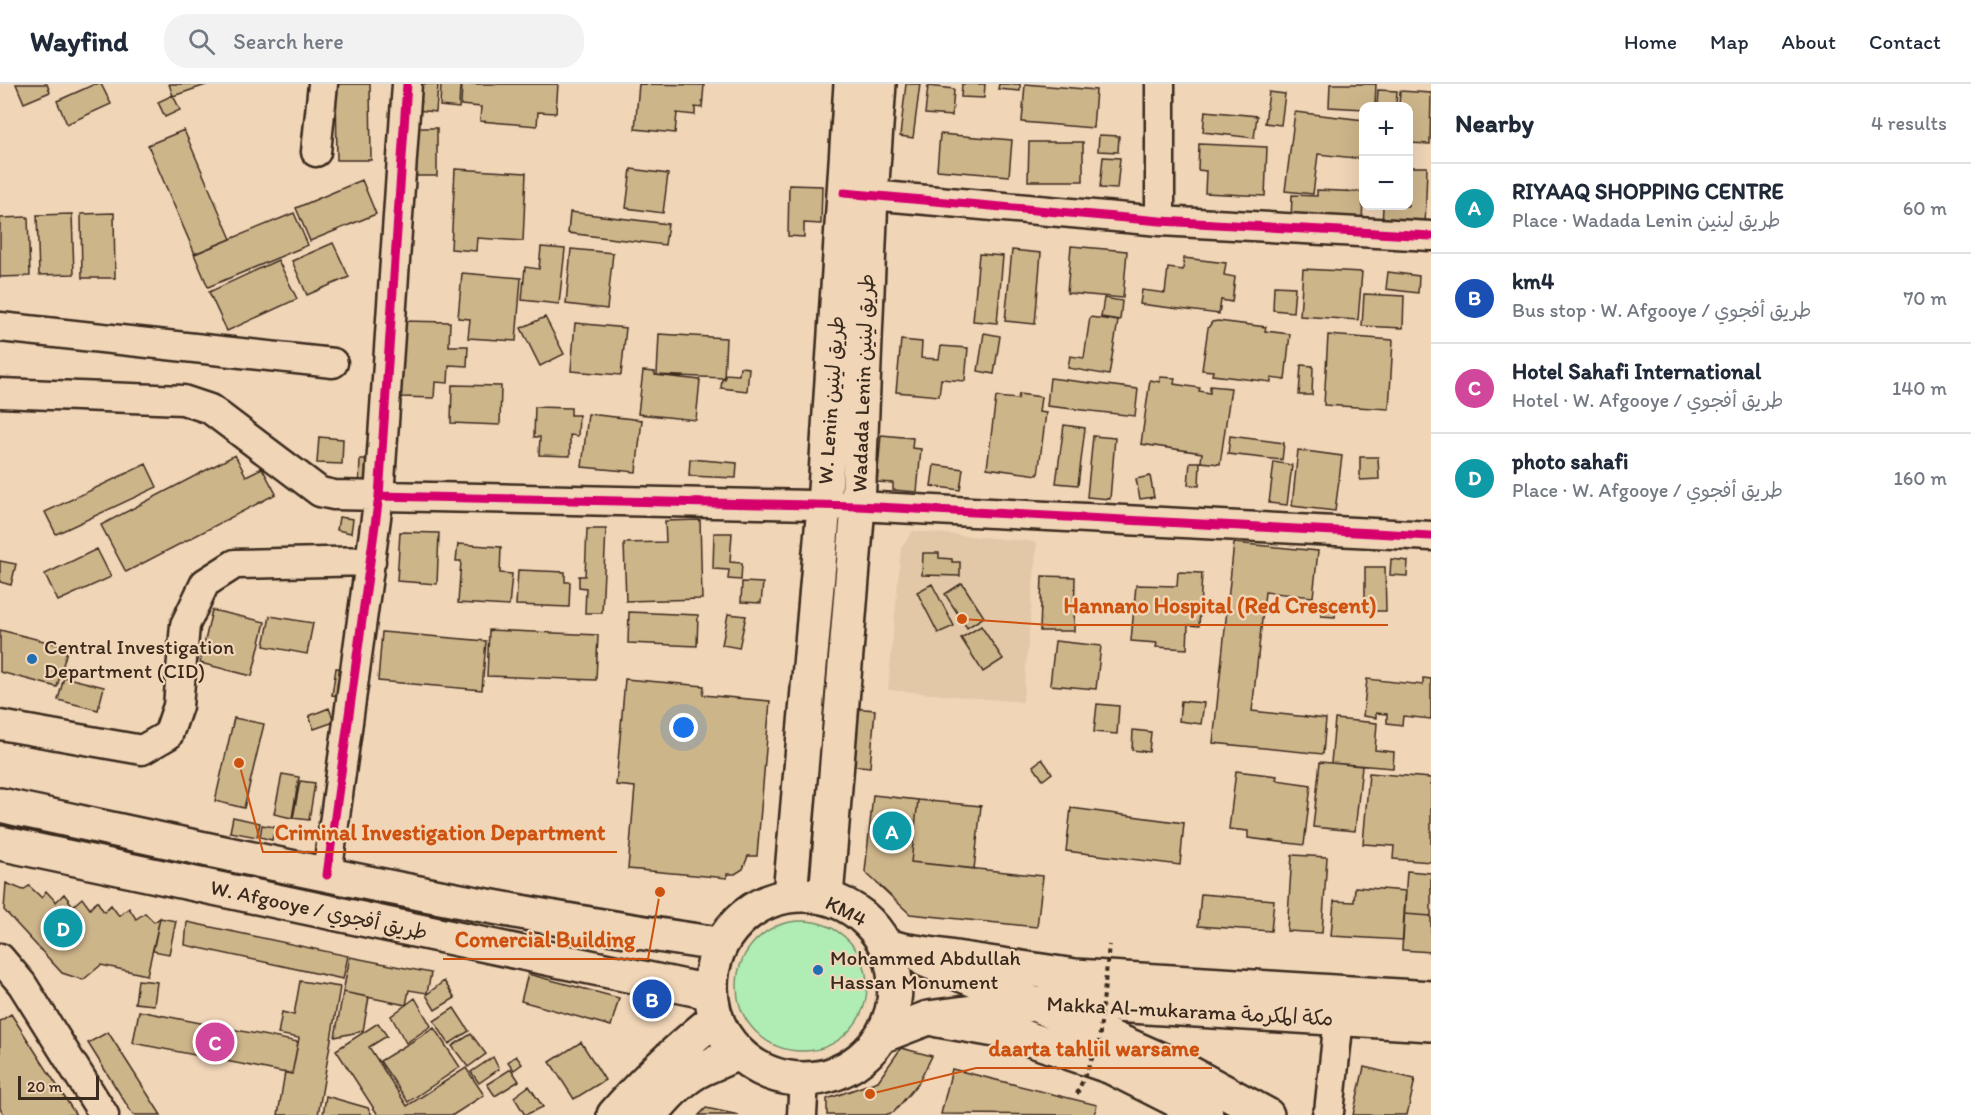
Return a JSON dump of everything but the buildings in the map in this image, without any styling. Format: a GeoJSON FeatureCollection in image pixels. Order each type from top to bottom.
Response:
{"type":"FeatureCollection","features":[{"type":"Feature","properties":{"kind":"main road","name":"W. Lenin طريق لينين"},"geometry":{"type":"LineString","coordinates":[[790,895],[824,506],[857,194],[851,84]]}},
{"type":"Feature","properties":{"kind":"main road","name":"Wadada Lenin طريق لينين"},"geometry":{"type":"LineString","coordinates":[[826,897],[858,506],[857,194],[879,84]]}},
{"type":"Feature","properties":{"kind":"main road"},"geometry":{"type":"LineString","coordinates":[[0,804],[327,875],[634,932],[719,944]]}},
{"type":"Feature","properties":{"kind":"main road","name":"W. Afgooye / طريق أفجوي"},"geometry":{"type":"LineString","coordinates":[[0,843],[712,1005]]}},
{"type":"Feature","properties":{"kind":"main road","name":"KM4"},"geometry":{"type":"LineString","coordinates":[[790,895],[826,897],[859,913],[895,948],[895,1001],[881,1036],[867,1054],[848,1067],[827,1076],[804,1079],[769,1073],[738,1053],[725,1037],[712,1005],[712,965],[719,944],[740,918],[758,905],[790,895]]}},
{"type":"Feature","properties":{"kind":"main road"},"geometry":{"type":"LineString","coordinates":[[895,948],[1034,1004],[1184,1070],[1267,1115]]}},
{"type":"Feature","properties":{"kind":"main road","name":"Makka Al-mukarama مكة المكرمة"},"geometry":{"type":"LineString","coordinates":[[895,948],[1075,976],[1339,1005],[1431,1024]]}},
{"type":"Feature","properties":{"kind":"main road","name":"Makka Al-mukarama مكة المكرمة"},"geometry":{"type":"LineString","coordinates":[[881,1036],[928,1018],[1034,1004],[1339,1005],[1431,998]]}},
{"type":"Feature","properties":{"kind":"main road"},"geometry":{"type":"LineString","coordinates":[[614,1115],[641,1083],[687,1041],[712,1005]]}},
{"type":"Feature","properties":{"kind":"main road"},"geometry":{"type":"LineString","coordinates":[[928,1018],[1023,1036],[1111,1067],[1206,1115]]}},
{"type":"Feature","properties":{"kind":"main road"},"geometry":{"type":"LineString","coordinates":[[651,1115],[664,1099],[685,1080],[738,1053]]}},
{"type":"Feature","properties":{"kind":"street"},"geometry":{"type":"LineString","coordinates":[[316,152],[323,84]]}},
{"type":"Feature","properties":{"kind":"street"},"geometry":{"type":"LineString","coordinates":[[327,875],[379,496],[407,84]]}},
{"type":"Feature","properties":{"kind":"street"},"geometry":{"type":"LineString","coordinates":[[1160,84],[1160,221]]}},
{"type":"Feature","properties":{"kind":"street"},"geometry":{"type":"LineString","coordinates":[[857,194],[1160,221],[1431,236]]}},
{"type":"Feature","properties":{"kind":"street"},"geometry":{"type":"LineString","coordinates":[[0,327],[333,363]]}},
{"type":"Feature","properties":{"kind":"street"},"geometry":{"type":"LineString","coordinates":[[0,393],[183,400],[196,403],[210,409],[320,492],[334,495],[858,506],[1431,536]]}},
{"type":"Feature","properties":{"kind":"street"},"geometry":{"type":"LineString","coordinates":[[0,725],[142,750],[168,735],[178,706],[185,626],[205,583],[235,564],[371,561]]}},
{"type":"Feature","properties":{"kind":"street"},"geometry":{"type":"LineString","coordinates":[[0,958],[22,984],[104,1115]]}},
{"type":"Feature","properties":{"kind":"street"},"geometry":{"type":"LineString","coordinates":[[1327,1115],[1339,1005]]}},
{"type":"Feature","properties":{"kind":"street"},"geometry":{"type":"LineString","coordinates":[[802,1115],[804,1079]]}},
{"type":"Feature","properties":{"kind":"path"},"geometry":{"type":"LineString","coordinates":[[1077,1094],[1099,1042],[1110,945]]}},
{"type":"Feature","properties":{"kind":"shaded area"},"geometry":{"type":"Polygon","coordinates":[[[913,531],[1037,542],[1023,702],[888,690],[901,548],[913,531]]]}},
{"type":"Feature","properties":{"kind":"green space"},"geometry":{"type":"Polygon","coordinates":[[[802,921],[827,926],[848,940],[862,961],[867,986],[862,1011],[848,1032],[827,1046],[802,1051],[777,1046],[756,1032],[742,1011],[737,986],[742,961],[756,940],[777,926],[802,921]]]}},
{"type":"Feature","properties":{"kind":"cycle path"},"geometry":{"type":"LineString","coordinates":[[327,875],[379,496],[407,84]]}},
{"type":"Feature","properties":{"kind":"cycle path"},"geometry":{"type":"LineString","coordinates":[[844,193],[1160,221],[1431,236]]}},
{"type":"Feature","properties":{"kind":"cycle path"},"geometry":{"type":"LineString","coordinates":[[379,496],[858,506],[1431,536]]}},
{"type":"Feature","properties":{"kind":"place","name":"Hannano Hospital (Red Crescent)"},"geometry":{"type":"Point","coordinates":[962,619]}},
{"type":"Feature","properties":{"kind":"place","name":"Central Investigation Department (CID)"},"geometry":{"type":"Point","coordinates":[32,659]}},
{"type":"Feature","properties":{"kind":"place","name":"Criminal Investigation Department"},"geometry":{"type":"Point","coordinates":[239,763]}},
{"type":"Feature","properties":{"kind":"place","name":"RIYAAQ SHOPPING CENTRE"},"geometry":{"type":"Point","coordinates":[892,831]}},
{"type":"Feature","properties":{"kind":"place","name":"Comercial Building"},"geometry":{"type":"Point","coordinates":[660,892]}},
{"type":"Feature","properties":{"kind":"place","name":"photo sahafi"},"geometry":{"type":"Point","coordinates":[63,928]}},
{"type":"Feature","properties":{"kind":"place","name":"Mohammed Abdullah Hassan Monument"},"geometry":{"type":"Point","coordinates":[818,970]}},
{"type":"Feature","properties":{"kind":"place","name":"km4"},"geometry":{"type":"Point","coordinates":[652,999]}},
{"type":"Feature","properties":{"kind":"place","name":"Hotel Sahafi International"},"geometry":{"type":"Point","coordinates":[215,1042]}},
{"type":"Feature","properties":{"kind":"place","name":"daarta tahliil warsame"},"geometry":{"type":"Point","coordinates":[870,1094]}}]}
